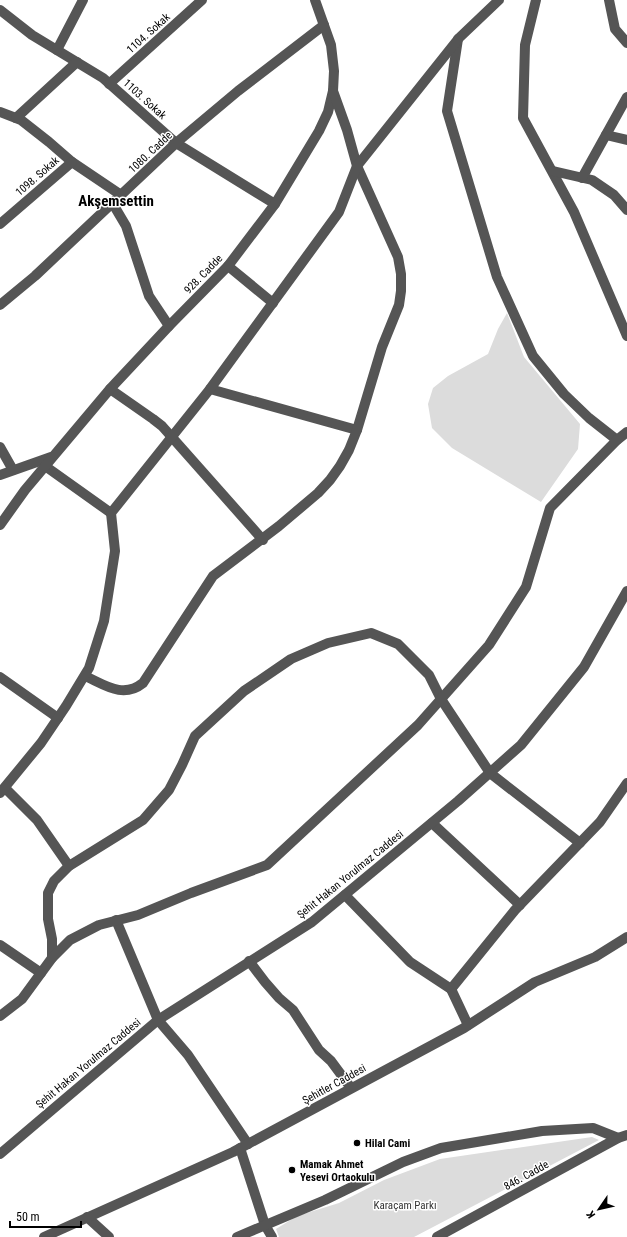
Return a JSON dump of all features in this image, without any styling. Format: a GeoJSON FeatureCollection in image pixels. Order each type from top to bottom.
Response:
{"type":"FeatureCollection","features":[{"type":"Feature","properties":{"kind":"street"},"geometry":{"type":"LineString","coordinates":[[57,50],[83,0]]}},
{"type":"Feature","properties":{"kind":"street","name":"1104. Sokak"},"geometry":{"type":"LineString","coordinates":[[109,84],[202,0]]}},
{"type":"Feature","properties":{"kind":"street","name":"928. Cadde"},"geometry":{"type":"LineString","coordinates":[[0,525],[25,490],[110,390],[168,326],[228,266],[275,204],[319,131],[328,112],[333,91],[334,71],[331,45],[315,0]]}},
{"type":"Feature","properties":{"kind":"street"},"geometry":{"type":"LineString","coordinates":[[69,866],[38,820],[2,791],[41,744],[89,668],[104,621],[115,551],[111,513],[210,389],[339,212],[357,166],[458,38],[499,0]]}},
{"type":"Feature","properties":{"kind":"street"},"geometry":{"type":"LineString","coordinates":[[536,0],[525,45],[523,118],[574,212],[627,336]]}},
{"type":"Feature","properties":{"kind":"street"},"geometry":{"type":"LineString","coordinates":[[609,0],[615,29],[627,43]]}},
{"type":"Feature","properties":{"kind":"street","name":"1103. Sokak"},"geometry":{"type":"LineString","coordinates":[[0,10],[32,35],[103,78],[176,143],[275,204]]}},
{"type":"Feature","properties":{"kind":"street","name":"1080. Cadde"},"geometry":{"type":"LineString","coordinates":[[0,305],[35,276],[176,143],[238,91],[324,25]]}},
{"type":"Feature","properties":{"kind":"street"},"geometry":{"type":"LineString","coordinates":[[458,38],[447,111],[497,277],[533,356],[564,394],[589,418],[617,440]]}},
{"type":"Feature","properties":{"kind":"street"},"geometry":{"type":"LineString","coordinates":[[16,118],[77,62]]}},
{"type":"Feature","properties":{"kind":"street"},"geometry":{"type":"LineString","coordinates":[[85,676],[121,691],[128,691],[143,683],[213,576],[263,540],[307,502],[330,480],[349,450],[357,430],[382,347],[398,305],[401,291],[401,280],[398,257],[357,166],[347,130],[333,91]]}},
{"type":"Feature","properties":{"kind":"street"},"geometry":{"type":"LineString","coordinates":[[582,178],[627,97]]}},
{"type":"Feature","properties":{"kind":"street"},"geometry":{"type":"LineString","coordinates":[[0,112],[21,120],[72,162],[121,195]]}},
{"type":"Feature","properties":{"kind":"street"},"geometry":{"type":"LineString","coordinates":[[606,135],[627,140]]}},
{"type":"Feature","properties":{"kind":"street","name":"1098. Sokak"},"geometry":{"type":"LineString","coordinates":[[0,224],[72,162]]}},
{"type":"Feature","properties":{"kind":"street"},"geometry":{"type":"LineString","coordinates":[[553,171],[592,180],[614,195],[627,210]]}},
{"type":"Feature","properties":{"kind":"street"},"geometry":{"type":"LineString","coordinates":[[113,204],[126,226],[149,296],[168,326]]}},
{"type":"Feature","properties":{"kind":"street"},"geometry":{"type":"LineString","coordinates":[[228,266],[273,303]]}},
{"type":"Feature","properties":{"kind":"street"},"geometry":{"type":"LineString","coordinates":[[210,389],[357,430]]}},
{"type":"Feature","properties":{"kind":"street"},"geometry":{"type":"LineString","coordinates":[[110,390],[153,419],[171,437],[263,540]]}},
{"type":"Feature","properties":{"kind":"street"},"geometry":{"type":"LineString","coordinates":[[0,1016],[22,1000],[52,958],[70,940],[99,924],[138,915],[191,893],[267,865],[418,724],[489,645],[526,588],[550,508],[617,440],[627,432]]}},
{"type":"Feature","properties":{"kind":"street"},"geometry":{"type":"LineString","coordinates":[[0,447],[13,470]]}},
{"type":"Feature","properties":{"kind":"street"},"geometry":{"type":"LineString","coordinates":[[0,475],[53,457]]}},
{"type":"Feature","properties":{"kind":"street"},"geometry":{"type":"LineString","coordinates":[[45,466],[111,513]]}},
{"type":"Feature","properties":{"kind":"street","name":"Şehit Hakan Yorulmaz Caddesi"},"geometry":{"type":"LineString","coordinates":[[0,1154],[158,1020],[312,922],[432,823],[521,745],[584,666],[627,591]]}},
{"type":"Feature","properties":{"kind":"street"},"geometry":{"type":"LineString","coordinates":[[52,958],[52,940],[48,919],[48,893],[54,881],[69,866],[143,820],[169,790],[195,736],[244,691],[291,659],[328,643],[371,633],[398,644],[429,675],[441,699],[490,772],[580,843]]}},
{"type":"Feature","properties":{"kind":"street"},"geometry":{"type":"LineString","coordinates":[[0,677],[58,718]]}},
{"type":"Feature","properties":{"kind":"street"},"geometry":{"type":"LineString","coordinates":[[451,989],[520,905],[600,822],[627,783]]}},
{"type":"Feature","properties":{"kind":"street"},"geometry":{"type":"LineString","coordinates":[[432,823],[520,905]]}},
{"type":"Feature","properties":{"kind":"street"},"geometry":{"type":"LineString","coordinates":[[345,895],[410,962],[451,989],[468,1025]]}},
{"type":"Feature","properties":{"kind":"street"},"geometry":{"type":"LineString","coordinates":[[116,920],[158,1020],[188,1055],[244,1146],[265,1225],[272,1237]]}},
{"type":"Feature","properties":{"kind":"street","name":"Şehitler Caddesi"},"geometry":{"type":"LineString","coordinates":[[44,1237],[244,1146],[468,1025],[535,982],[595,957],[627,937]]}},
{"type":"Feature","properties":{"kind":"street"},"geometry":{"type":"LineString","coordinates":[[0,945],[41,973]]}},
{"type":"Feature","properties":{"kind":"street"},"geometry":{"type":"LineString","coordinates":[[249,962],[269,988],[293,1010],[319,1050],[331,1061],[351,1088]]}},
{"type":"Feature","properties":{"kind":"street"},"geometry":{"type":"LineString","coordinates":[[237,1237],[325,1200],[404,1162],[441,1148],[542,1131],[593,1128],[622,1136]]}},
{"type":"Feature","properties":{"kind":"street","name":"846. Cadde"},"geometry":{"type":"LineString","coordinates":[[437,1237],[622,1136]]}},
{"type":"Feature","properties":{"kind":"street"},"geometry":{"type":"LineString","coordinates":[[88,1217],[109,1237]]}},
{"type":"Feature","properties":{"kind":"green space"},"geometry":{"type":"Polygon","coordinates":[[[507,313],[524,357],[580,424],[578,449],[541,502],[452,448],[432,428],[428,404],[433,388],[448,376],[488,354],[498,329],[507,313]]]}},
{"type":"Feature","properties":{"kind":"green space","name":"Karaçam Parkı"},"geometry":{"type":"Polygon","coordinates":[[[592,1137],[599,1140],[414,1237],[279,1237],[276,1229],[297,1216],[339,1203],[384,1180],[440,1159],[592,1137]]]}},
{"type":"Feature","properties":{"kind":"place","name":"Hilal Cami"},"geometry":{"type":"Point","coordinates":[357,1143]}},
{"type":"Feature","properties":{"kind":"place","name":"Mamak Ahmet Yesevi Ortaokulu"},"geometry":{"type":"Point","coordinates":[292,1170]}},
{"type":"Feature","properties":{"kind":"district","name":"Akşemsettin"},"geometry":{"type":"Point","coordinates":[116,201]}}]}
